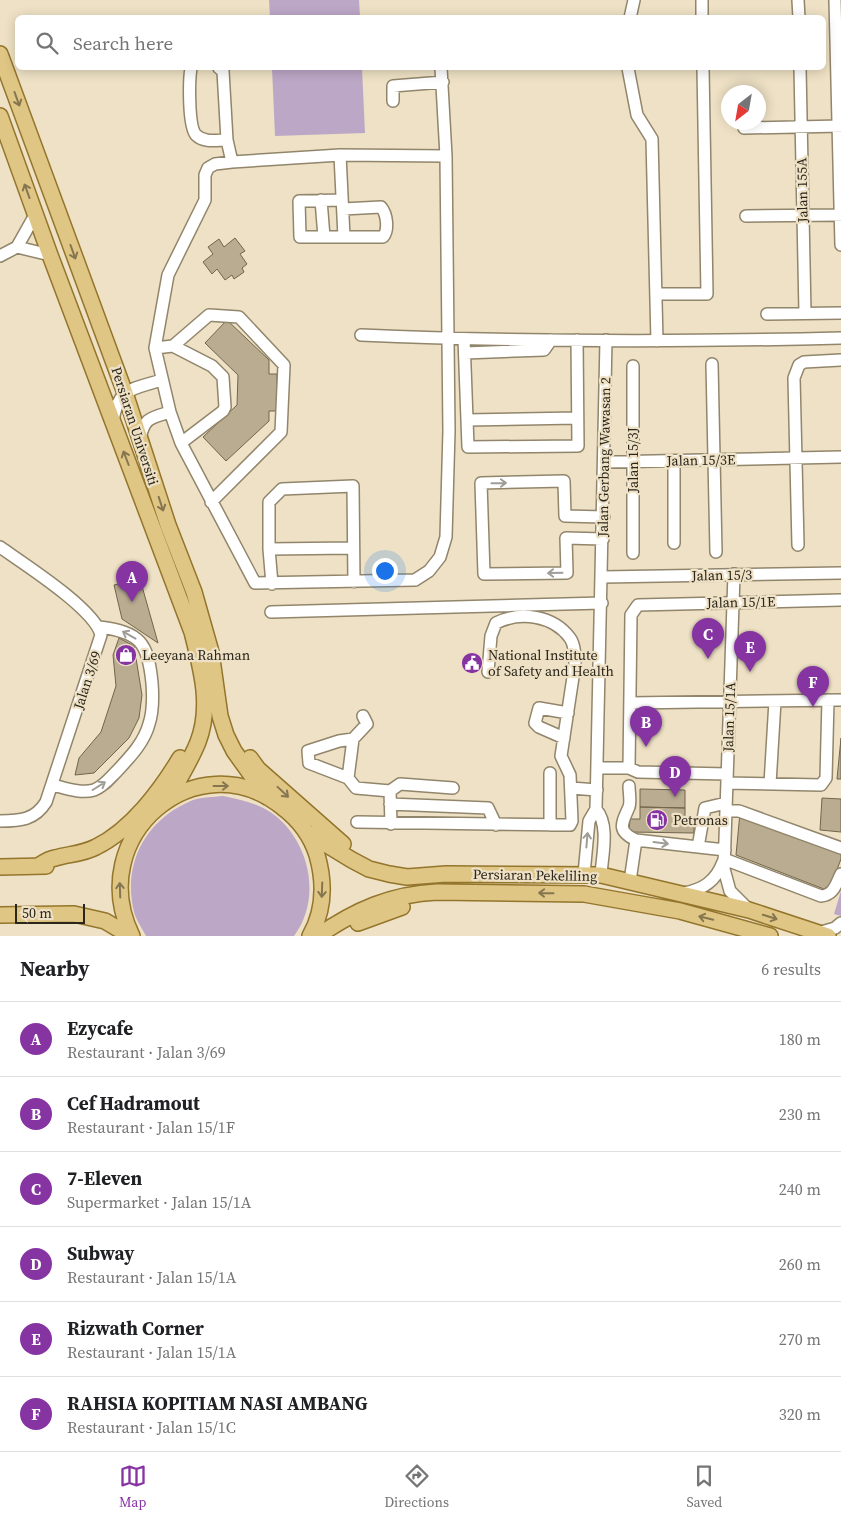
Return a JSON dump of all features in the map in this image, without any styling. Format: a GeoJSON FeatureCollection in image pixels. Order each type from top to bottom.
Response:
{"type":"FeatureCollection","features":[{"type":"Feature","properties":{"kind":"main road","name":"Persiaran Universiti"},"geometry":{"type":"LineString","coordinates":[[0,54],[119,376],[132,390],[140,439],[168,525],[194,592],[211,652],[220,716],[226,735],[234,751],[267,797]]}},
{"type":"Feature","properties":{"kind":"main road","name":"Persiaran Universiti"},"geometry":{"type":"LineString","coordinates":[[0,116],[112,422],[192,632],[203,674],[205,712],[198,741],[168,800]]}},
{"type":"Feature","properties":{"kind":"main road"},"geometry":{"type":"LineString","coordinates":[[38,866],[54,858],[95,848],[110,840],[139,812],[172,772],[183,753],[193,728],[196,702],[193,666],[177,591]]}},
{"type":"Feature","properties":{"kind":"main road"},"geometry":{"type":"LineString","coordinates":[[194,592],[215,640],[224,699],[230,720],[242,746],[258,769],[324,830],[350,848],[385,865],[446,874]]}},
{"type":"Feature","properties":{"kind":"main road"},"geometry":{"type":"LineString","coordinates":[[131,936],[126,924],[120,895],[122,865],[132,837],[142,823],[168,800],[183,793],[216,786],[251,790],[267,797],[289,812],[306,832],[315,850],[321,869],[323,889],[320,909],[310,936]]}},
{"type":"Feature","properties":{"kind":"main road","name":"Persiaran Pekeliling"},"geometry":{"type":"LineString","coordinates":[[306,832],[369,869],[407,877],[446,874],[584,874],[601,876],[630,881],[749,910],[823,934]]}},
{"type":"Feature","properties":{"kind":"main road"},"geometry":{"type":"LineString","coordinates":[[0,867],[63,865],[93,860],[132,837]]}},
{"type":"Feature","properties":{"kind":"main road","name":"Persiaran Pekeliling"},"geometry":{"type":"LineString","coordinates":[[318,936],[338,922],[375,903],[414,893],[487,893],[584,894],[663,908],[735,931],[770,936]]}},
{"type":"Feature","properties":{"kind":"main road"},"geometry":{"type":"LineString","coordinates":[[337,936],[364,919],[391,909],[417,903],[487,893]]}},
{"type":"Feature","properties":{"kind":"main road"},"geometry":{"type":"LineString","coordinates":[[47,914],[84,923],[109,936]]}},
{"type":"Feature","properties":{"kind":"main road"},"geometry":{"type":"LineString","coordinates":[[0,915],[74,914],[105,921],[131,936]]}},
{"type":"Feature","properties":{"kind":"street"},"geometry":{"type":"LineString","coordinates":[[631,15],[634,0]]}},
{"type":"Feature","properties":{"kind":"street"},"geometry":{"type":"LineString","coordinates":[[702,0],[702,15]]}},
{"type":"Feature","properties":{"kind":"street"},"geometry":{"type":"LineString","coordinates":[[798,0],[799,15]]}},
{"type":"Feature","properties":{"kind":"street"},"geometry":{"type":"LineString","coordinates":[[835,0],[838,42],[841,245]]}},
{"type":"Feature","properties":{"kind":"street"},"geometry":{"type":"LineString","coordinates":[[191,70],[191,127],[197,136],[207,141],[227,140]]}},
{"type":"Feature","properties":{"kind":"street"},"geometry":{"type":"LineString","coordinates":[[222,70],[227,140],[232,162]]}},
{"type":"Feature","properties":{"kind":"street"},"geometry":{"type":"LineString","coordinates":[[441,70],[446,156],[449,432],[446,537],[440,557],[429,572],[415,580],[255,584],[182,443],[170,412],[155,348],[168,275],[205,200],[205,175],[208,168],[214,164],[232,162],[340,155],[446,156]]}},
{"type":"Feature","properties":{"kind":"street"},"geometry":{"type":"LineString","coordinates":[[628,70],[637,115],[652,139],[657,341]]}},
{"type":"Feature","properties":{"kind":"street"},"geometry":{"type":"LineString","coordinates":[[656,294],[707,294],[703,70]]}},
{"type":"Feature","properties":{"kind":"street","name":"Jalan 155A"},"geometry":{"type":"LineString","coordinates":[[800,70],[805,313]]}},
{"type":"Feature","properties":{"kind":"street"},"geometry":{"type":"LineString","coordinates":[[392,100],[393,86],[443,82]]}},
{"type":"Feature","properties":{"kind":"street"},"geometry":{"type":"LineString","coordinates":[[766,128],[839,126]]}},
{"type":"Feature","properties":{"kind":"street"},"geometry":{"type":"LineString","coordinates":[[340,155],[344,238]]}},
{"type":"Feature","properties":{"kind":"street"},"geometry":{"type":"LineString","coordinates":[[321,200],[324,238]]}},
{"type":"Feature","properties":{"kind":"street"},"geometry":{"type":"LineString","coordinates":[[321,200],[343,204],[381,207],[386,213],[386,234],[383,237],[300,237],[299,201],[321,200]]}},
{"type":"Feature","properties":{"kind":"street"},"geometry":{"type":"LineString","coordinates":[[0,256],[17,247],[35,215]]}},
{"type":"Feature","properties":{"kind":"street"},"geometry":{"type":"LineString","coordinates":[[746,216],[841,215]]}},
{"type":"Feature","properties":{"kind":"street"},"geometry":{"type":"LineString","coordinates":[[17,247],[50,255]]}},
{"type":"Feature","properties":{"kind":"street"},"geometry":{"type":"LineString","coordinates":[[767,314],[841,313]]}},
{"type":"Feature","properties":{"kind":"street"},"geometry":{"type":"LineString","coordinates":[[173,346],[208,315],[239,317],[284,365],[281,432],[211,502]]}},
{"type":"Feature","properties":{"kind":"street"},"geometry":{"type":"LineString","coordinates":[[362,335],[448,339],[657,341],[841,338]]}},
{"type":"Feature","properties":{"kind":"street"},"geometry":{"type":"LineString","coordinates":[[464,339],[468,447],[578,446],[577,340]]}},
{"type":"Feature","properties":{"kind":"street"},"geometry":{"type":"LineString","coordinates":[[465,353],[544,350],[551,340]]}},
{"type":"Feature","properties":{"kind":"street","name":"Jalan Gerbang Wawasan 2"},"geometry":{"type":"LineString","coordinates":[[584,874],[589,821],[596,809],[598,768],[606,340]]}},
{"type":"Feature","properties":{"kind":"street"},"geometry":{"type":"LineString","coordinates":[[155,348],[173,346],[212,366],[223,377],[223,411],[182,443]]}},
{"type":"Feature","properties":{"kind":"street"},"geometry":{"type":"LineString","coordinates":[[798,545],[794,378],[796,371],[804,362],[841,360]]}},
{"type":"Feature","properties":{"kind":"street"},"geometry":{"type":"LineString","coordinates":[[712,364],[716,552]]}},
{"type":"Feature","properties":{"kind":"street","name":"Jalan 15/3J"},"geometry":{"type":"LineString","coordinates":[[633,366],[633,553]]}},
{"type":"Feature","properties":{"kind":"street"},"geometry":{"type":"LineString","coordinates":[[112,422],[118,398],[132,390],[161,380]]}},
{"type":"Feature","properties":{"kind":"street"},"geometry":{"type":"LineString","coordinates":[[140,439],[142,427],[146,420],[170,412]]}},
{"type":"Feature","properties":{"kind":"street"},"geometry":{"type":"LineString","coordinates":[[467,420],[577,418]]}},
{"type":"Feature","properties":{"kind":"street","name":"Jalan 15/3E"},"geometry":{"type":"LineString","coordinates":[[605,462],[841,457]]}},
{"type":"Feature","properties":{"kind":"street"},"geometry":{"type":"LineString","coordinates":[[674,461],[674,543]]}},
{"type":"Feature","properties":{"kind":"street"},"geometry":{"type":"LineString","coordinates":[[564,481],[566,538],[567,573],[484,574],[481,483],[564,481]]}},
{"type":"Feature","properties":{"kind":"street"},"geometry":{"type":"LineString","coordinates":[[272,584],[269,549],[270,502],[282,489],[353,486],[354,582]]}},
{"type":"Feature","properties":{"kind":"street"},"geometry":{"type":"LineString","coordinates":[[565,516],[604,517]]}},
{"type":"Feature","properties":{"kind":"street"},"geometry":{"type":"LineString","coordinates":[[566,538],[603,539]]}},
{"type":"Feature","properties":{"kind":"street"},"geometry":{"type":"LineString","coordinates":[[0,547],[88,612],[99,627],[118,629],[128,634],[145,648],[150,658],[153,694],[150,724],[140,744],[101,787],[87,792],[52,785]]}},
{"type":"Feature","properties":{"kind":"street"},"geometry":{"type":"LineString","coordinates":[[269,549],[354,548]]}},
{"type":"Feature","properties":{"kind":"street","name":"Jalan 15/3"},"geometry":{"type":"LineString","coordinates":[[603,577],[841,573]]}},
{"type":"Feature","properties":{"kind":"street","name":"Jalan 15/1A"},"geometry":{"type":"LineString","coordinates":[[734,574],[724,855],[725,878],[730,892],[749,910]]}},
{"type":"Feature","properties":{"kind":"street","name":"Jalan 15/1E"},"geometry":{"type":"LineString","coordinates":[[630,703],[631,615],[638,605],[841,600]]}},
{"type":"Feature","properties":{"kind":"street"},"geometry":{"type":"LineString","coordinates":[[271,612],[602,602]]}},
{"type":"Feature","properties":{"kind":"street"},"geometry":{"type":"LineString","coordinates":[[534,617],[535,603]]}},
{"type":"Feature","properties":{"kind":"street"},"geometry":{"type":"LineString","coordinates":[[357,822],[391,824],[570,825],[572,821],[570,775],[562,756],[575,664],[570,638],[554,624],[542,618],[510,619],[496,623],[491,636],[488,672]]}},
{"type":"Feature","properties":{"kind":"street","name":"Jalan 3/69"},"geometry":{"type":"LineString","coordinates":[[0,822],[19,821],[34,816],[46,802],[100,642],[99,627]]}},
{"type":"Feature","properties":{"kind":"street"},"geometry":{"type":"LineString","coordinates":[[598,768],[629,768],[638,772],[727,778],[770,784],[816,786],[821,784],[826,778],[828,700]]}},
{"type":"Feature","properties":{"kind":"street"},"geometry":{"type":"LineString","coordinates":[[629,768],[630,703],[841,700]]}},
{"type":"Feature","properties":{"kind":"street"},"geometry":{"type":"LineString","coordinates":[[770,784],[775,701]]}},
{"type":"Feature","properties":{"kind":"street"},"geometry":{"type":"LineString","coordinates":[[564,738],[539,727],[535,723],[538,708],[568,712]]}},
{"type":"Feature","properties":{"kind":"street"},"geometry":{"type":"LineString","coordinates":[[348,778],[353,739],[367,724],[362,716]]}},
{"type":"Feature","properties":{"kind":"street"},"geometry":{"type":"LineString","coordinates":[[353,739],[339,740],[308,751],[309,763],[348,778],[356,788],[390,791],[400,784],[453,788]]}},
{"type":"Feature","properties":{"kind":"street"},"geometry":{"type":"LineString","coordinates":[[550,773],[550,825]]}},
{"type":"Feature","properties":{"kind":"street"},"geometry":{"type":"LineString","coordinates":[[629,786],[629,806],[623,816],[622,827],[626,835],[636,840],[698,847],[724,855],[821,896],[833,891],[841,874]]}},
{"type":"Feature","properties":{"kind":"street"},"geometry":{"type":"LineString","coordinates":[[571,788],[597,790]]}},
{"type":"Feature","properties":{"kind":"street"},"geometry":{"type":"LineString","coordinates":[[390,791],[391,824]]}},
{"type":"Feature","properties":{"kind":"street"},"geometry":{"type":"LineString","coordinates":[[390,804],[488,808],[496,825]]}},
{"type":"Feature","properties":{"kind":"street"},"geometry":{"type":"LineString","coordinates":[[698,847],[705,808],[726,807],[841,848]]}},
{"type":"Feature","properties":{"kind":"street","name":"Jalan Gerbang Wawasan 2"},"geometry":{"type":"LineString","coordinates":[[596,809],[602,816],[603,824],[601,876]]}},
{"type":"Feature","properties":{"kind":"street"},"geometry":{"type":"LineString","coordinates":[[603,824],[622,827]]}},
{"type":"Feature","properties":{"kind":"street"},"geometry":{"type":"LineString","coordinates":[[630,881],[636,840]]}},
{"type":"Feature","properties":{"kind":"street","name":"Jalan 15/1A"},"geometry":{"type":"LineString","coordinates":[[679,893],[698,890],[711,882],[719,871],[724,855]]}},
{"type":"Feature","properties":{"kind":"street"},"geometry":{"type":"LineString","coordinates":[[823,934],[841,923]]}},
{"type":"Feature","properties":{"kind":"shaded area"},"geometry":{"type":"Polygon","coordinates":[[[269,0],[359,0],[360,15],[270,15],[269,0]]]}},
{"type":"Feature","properties":{"kind":"shaded area"},"geometry":{"type":"Polygon","coordinates":[[[272,70],[362,70],[365,133],[275,136],[272,70]]]}},
{"type":"Feature","properties":{"kind":"shaded area"},"geometry":{"type":"Polygon","coordinates":[[[223,796],[252,803],[265,809],[277,817],[289,829],[298,843],[308,874],[309,890],[308,906],[302,922],[294,936],[146,936],[135,915],[131,894],[135,860],[141,845],[162,819],[176,808],[193,800],[223,796]]]}},
{"type":"Feature","properties":{"kind":"shaded area"},"geometry":{"type":"Polygon","coordinates":[[[841,891],[841,916],[834,914],[841,891]]]}},
{"type":"Feature","properties":{"kind":"building"},"geometry":{"type":"Polygon","coordinates":[[[235,238],[245,251],[240,254],[247,264],[242,268],[244,272],[234,279],[232,275],[225,280],[217,269],[212,274],[203,262],[213,254],[208,247],[219,239],[224,247],[235,238]]]}},
{"type":"Feature","properties":{"kind":"building"},"geometry":{"type":"Polygon","coordinates":[[[227,320],[269,360],[269,374],[277,374],[277,411],[269,411],[269,421],[226,461],[203,437],[237,405],[238,375],[205,343],[227,320]]]}},
{"type":"Feature","properties":{"kind":"building"},"geometry":{"type":"Polygon","coordinates":[[[140,579],[158,643],[122,619],[114,585],[140,579]]]}},
{"type":"Feature","properties":{"kind":"building"},"geometry":{"type":"Polygon","coordinates":[[[119,638],[134,646],[142,695],[139,718],[129,738],[94,773],[75,775],[79,758],[101,732],[116,686],[113,655],[119,638]]]}},
{"type":"Feature","properties":{"kind":"building"},"geometry":{"type":"Polygon","coordinates":[[[841,738],[841,779],[837,779],[841,738]]]}},
{"type":"Feature","properties":{"kind":"building"},"geometry":{"type":"Polygon","coordinates":[[[640,789],[685,790],[685,808],[640,807],[640,789]]]}},
{"type":"Feature","properties":{"kind":"building"},"geometry":{"type":"Polygon","coordinates":[[[822,798],[841,799],[841,832],[820,830],[822,798]]]}},
{"type":"Feature","properties":{"kind":"building","name":"Petronas"},"geometry":{"type":"Polygon","coordinates":[[[640,807],[685,808],[685,820],[694,821],[694,833],[629,832],[630,819],[640,819],[640,807]]]}},
{"type":"Feature","properties":{"kind":"building"},"geometry":{"type":"Polygon","coordinates":[[[740,813],[841,854],[841,859],[829,891],[736,855],[740,813]]]}},
{"type":"Feature","properties":{"kind":"place","name":"Ezycafe"},"geometry":{"type":"Point","coordinates":[132,602]}},
{"type":"Feature","properties":{"kind":"place","name":"Leeyana Rahman"},"geometry":{"type":"Point","coordinates":[126,655]}},
{"type":"Feature","properties":{"kind":"place","name":"7-Eleven"},"geometry":{"type":"Point","coordinates":[708,659]}},
{"type":"Feature","properties":{"kind":"place","name":"National Institute of Safety and Health"},"geometry":{"type":"Point","coordinates":[472,663]}},
{"type":"Feature","properties":{"kind":"place","name":"Rizwath Corner"},"geometry":{"type":"Point","coordinates":[750,672]}},
{"type":"Feature","properties":{"kind":"place","name":"RAHSIA KOPITIAM NASI AMBANG"},"geometry":{"type":"Point","coordinates":[813,707]}},
{"type":"Feature","properties":{"kind":"place","name":"Cef Hadramout"},"geometry":{"type":"Point","coordinates":[646,747]}},
{"type":"Feature","properties":{"kind":"place","name":"Subway"},"geometry":{"type":"Point","coordinates":[675,797]}},
{"type":"Feature","properties":{"kind":"place","name":"Petronas"},"geometry":{"type":"Point","coordinates":[657,820]}}]}
